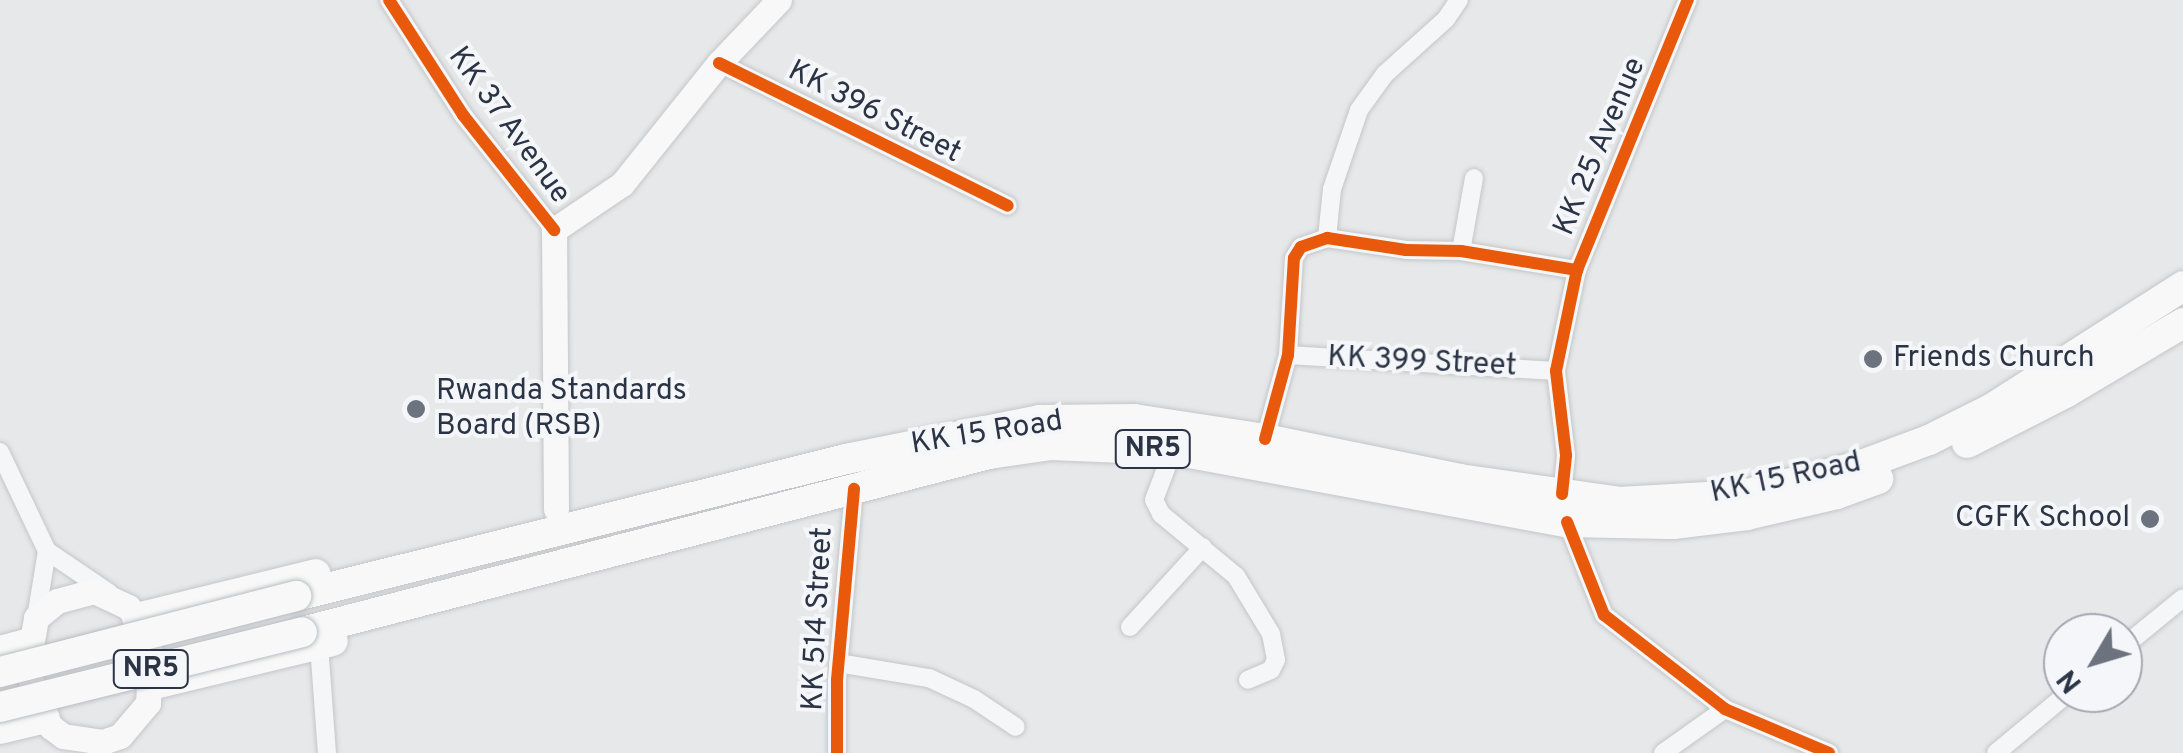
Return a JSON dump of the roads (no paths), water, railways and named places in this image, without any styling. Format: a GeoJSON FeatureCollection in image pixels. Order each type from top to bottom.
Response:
{"type":"FeatureCollection","features":[{"type":"Feature","properties":{"kind":"highway","name":"KK 15 Road"},"geometry":{"type":"LineString","coordinates":[[0,672],[658,504],[846,459],[1040,420],[1134,419],[1265,439],[1460,479],[1564,508],[1743,495],[1856,467],[1929,440],[1990,409],[2183,286]]}},
{"type":"Feature","properties":{"kind":"highway","name":"KK 15 Road"},"geometry":{"type":"LineString","coordinates":[[0,706],[310,638],[854,489],[1014,450],[1051,445],[1173,450],[1673,524],[1747,515],[1837,494],[1938,457],[2005,425],[2183,323]]}},
{"type":"Feature","properties":{"kind":"highway"},"geometry":{"type":"LineString","coordinates":[[128,609],[600,497],[658,504]]}},
{"type":"Feature","properties":{"kind":"highway"},"geometry":{"type":"LineString","coordinates":[[151,685],[310,638]]}},
{"type":"Feature","properties":{"kind":"highway"},"geometry":{"type":"LineString","coordinates":[[0,729],[65,741]]}},
{"type":"Feature","properties":{"kind":"main road"},"geometry":{"type":"LineString","coordinates":[[554,230],[622,184],[719,63],[778,0]]}},
{"type":"Feature","properties":{"kind":"main road","name":"KK 37 Avenue"},"geometry":{"type":"LineString","coordinates":[[554,230],[556,509]]}},
{"type":"Feature","properties":{"kind":"main road"},"geometry":{"type":"LineString","coordinates":[[94,591],[128,609],[150,654],[148,703],[120,736],[104,742],[65,741],[34,700],[21,637],[46,607],[76,592],[94,591]]}},
{"type":"Feature","properties":{"kind":"main road"},"geometry":{"type":"LineString","coordinates":[[128,753],[138,718]]}},
{"type":"Feature","properties":{"kind":"street","name":"KK 37 Avenue"},"geometry":{"type":"LineString","coordinates":[[389,0],[463,115],[554,230]]}},
{"type":"Feature","properties":{"kind":"street"},"geometry":{"type":"LineString","coordinates":[[1327,238],[1332,189],[1359,110],[1385,74],[1446,19],[1459,0]]}},
{"type":"Feature","properties":{"kind":"street","name":"KK 25 Avenue"},"geometry":{"type":"LineString","coordinates":[[1564,508],[1566,455],[1556,371],[1576,270],[1688,0]]}},
{"type":"Feature","properties":{"kind":"street","name":"KK 396 Street"},"geometry":{"type":"LineString","coordinates":[[719,63],[1008,206]]}},
{"type":"Feature","properties":{"kind":"street"},"geometry":{"type":"LineString","coordinates":[[1461,251],[1474,178]]}},
{"type":"Feature","properties":{"kind":"street"},"geometry":{"type":"LineString","coordinates":[[1265,439],[1288,354],[1294,258],[1302,247],[1327,238],[1406,250],[1461,251],[1576,270]]}},
{"type":"Feature","properties":{"kind":"street","name":"KK 399 Street"},"geometry":{"type":"LineString","coordinates":[[1288,354],[1556,371]]}},
{"type":"Feature","properties":{"kind":"street"},"geometry":{"type":"LineString","coordinates":[[1173,450],[1154,500],[1161,514],[1236,576],[1271,634],[1276,660],[1271,670],[1248,680]]}},
{"type":"Feature","properties":{"kind":"street"},"geometry":{"type":"LineString","coordinates":[[0,452],[47,551],[128,609]]}},
{"type":"Feature","properties":{"kind":"street","name":"KK 514 Street"},"geometry":{"type":"LineString","coordinates":[[838,753],[838,663],[854,489]]}},
{"type":"Feature","properties":{"kind":"street"},"geometry":{"type":"LineString","coordinates":[[1564,508],[1604,615],[1726,709],[1829,753]]}},
{"type":"Feature","properties":{"kind":"street"},"geometry":{"type":"LineString","coordinates":[[1130,628],[1204,547]]}},
{"type":"Feature","properties":{"kind":"street"},"geometry":{"type":"LineString","coordinates":[[21,637],[47,551]]}},
{"type":"Feature","properties":{"kind":"street"},"geometry":{"type":"LineString","coordinates":[[2143,631],[2183,598]]}},
{"type":"Feature","properties":{"kind":"street"},"geometry":{"type":"LineString","coordinates":[[310,638],[328,753]]}},
{"type":"Feature","properties":{"kind":"street"},"geometry":{"type":"LineString","coordinates":[[838,663],[930,678],[974,699],[1016,727]]}},
{"type":"Feature","properties":{"kind":"street"},"geometry":{"type":"LineString","coordinates":[[1662,753],[1726,709]]}},
{"type":"Feature","properties":{"kind":"street"},"geometry":{"type":"LineString","coordinates":[[1996,753],[2044,713]]}},
{"type":"Feature","properties":{"kind":"place","name":"Friends Church"},"geometry":{"type":"Point","coordinates":[1873,359]}},
{"type":"Feature","properties":{"kind":"place","name":"Rwanda Standards Board (RSB)"},"geometry":{"type":"Point","coordinates":[416,409]}},
{"type":"Feature","properties":{"kind":"place","name":"CGFK School"},"geometry":{"type":"Point","coordinates":[2150,519]}}]}
